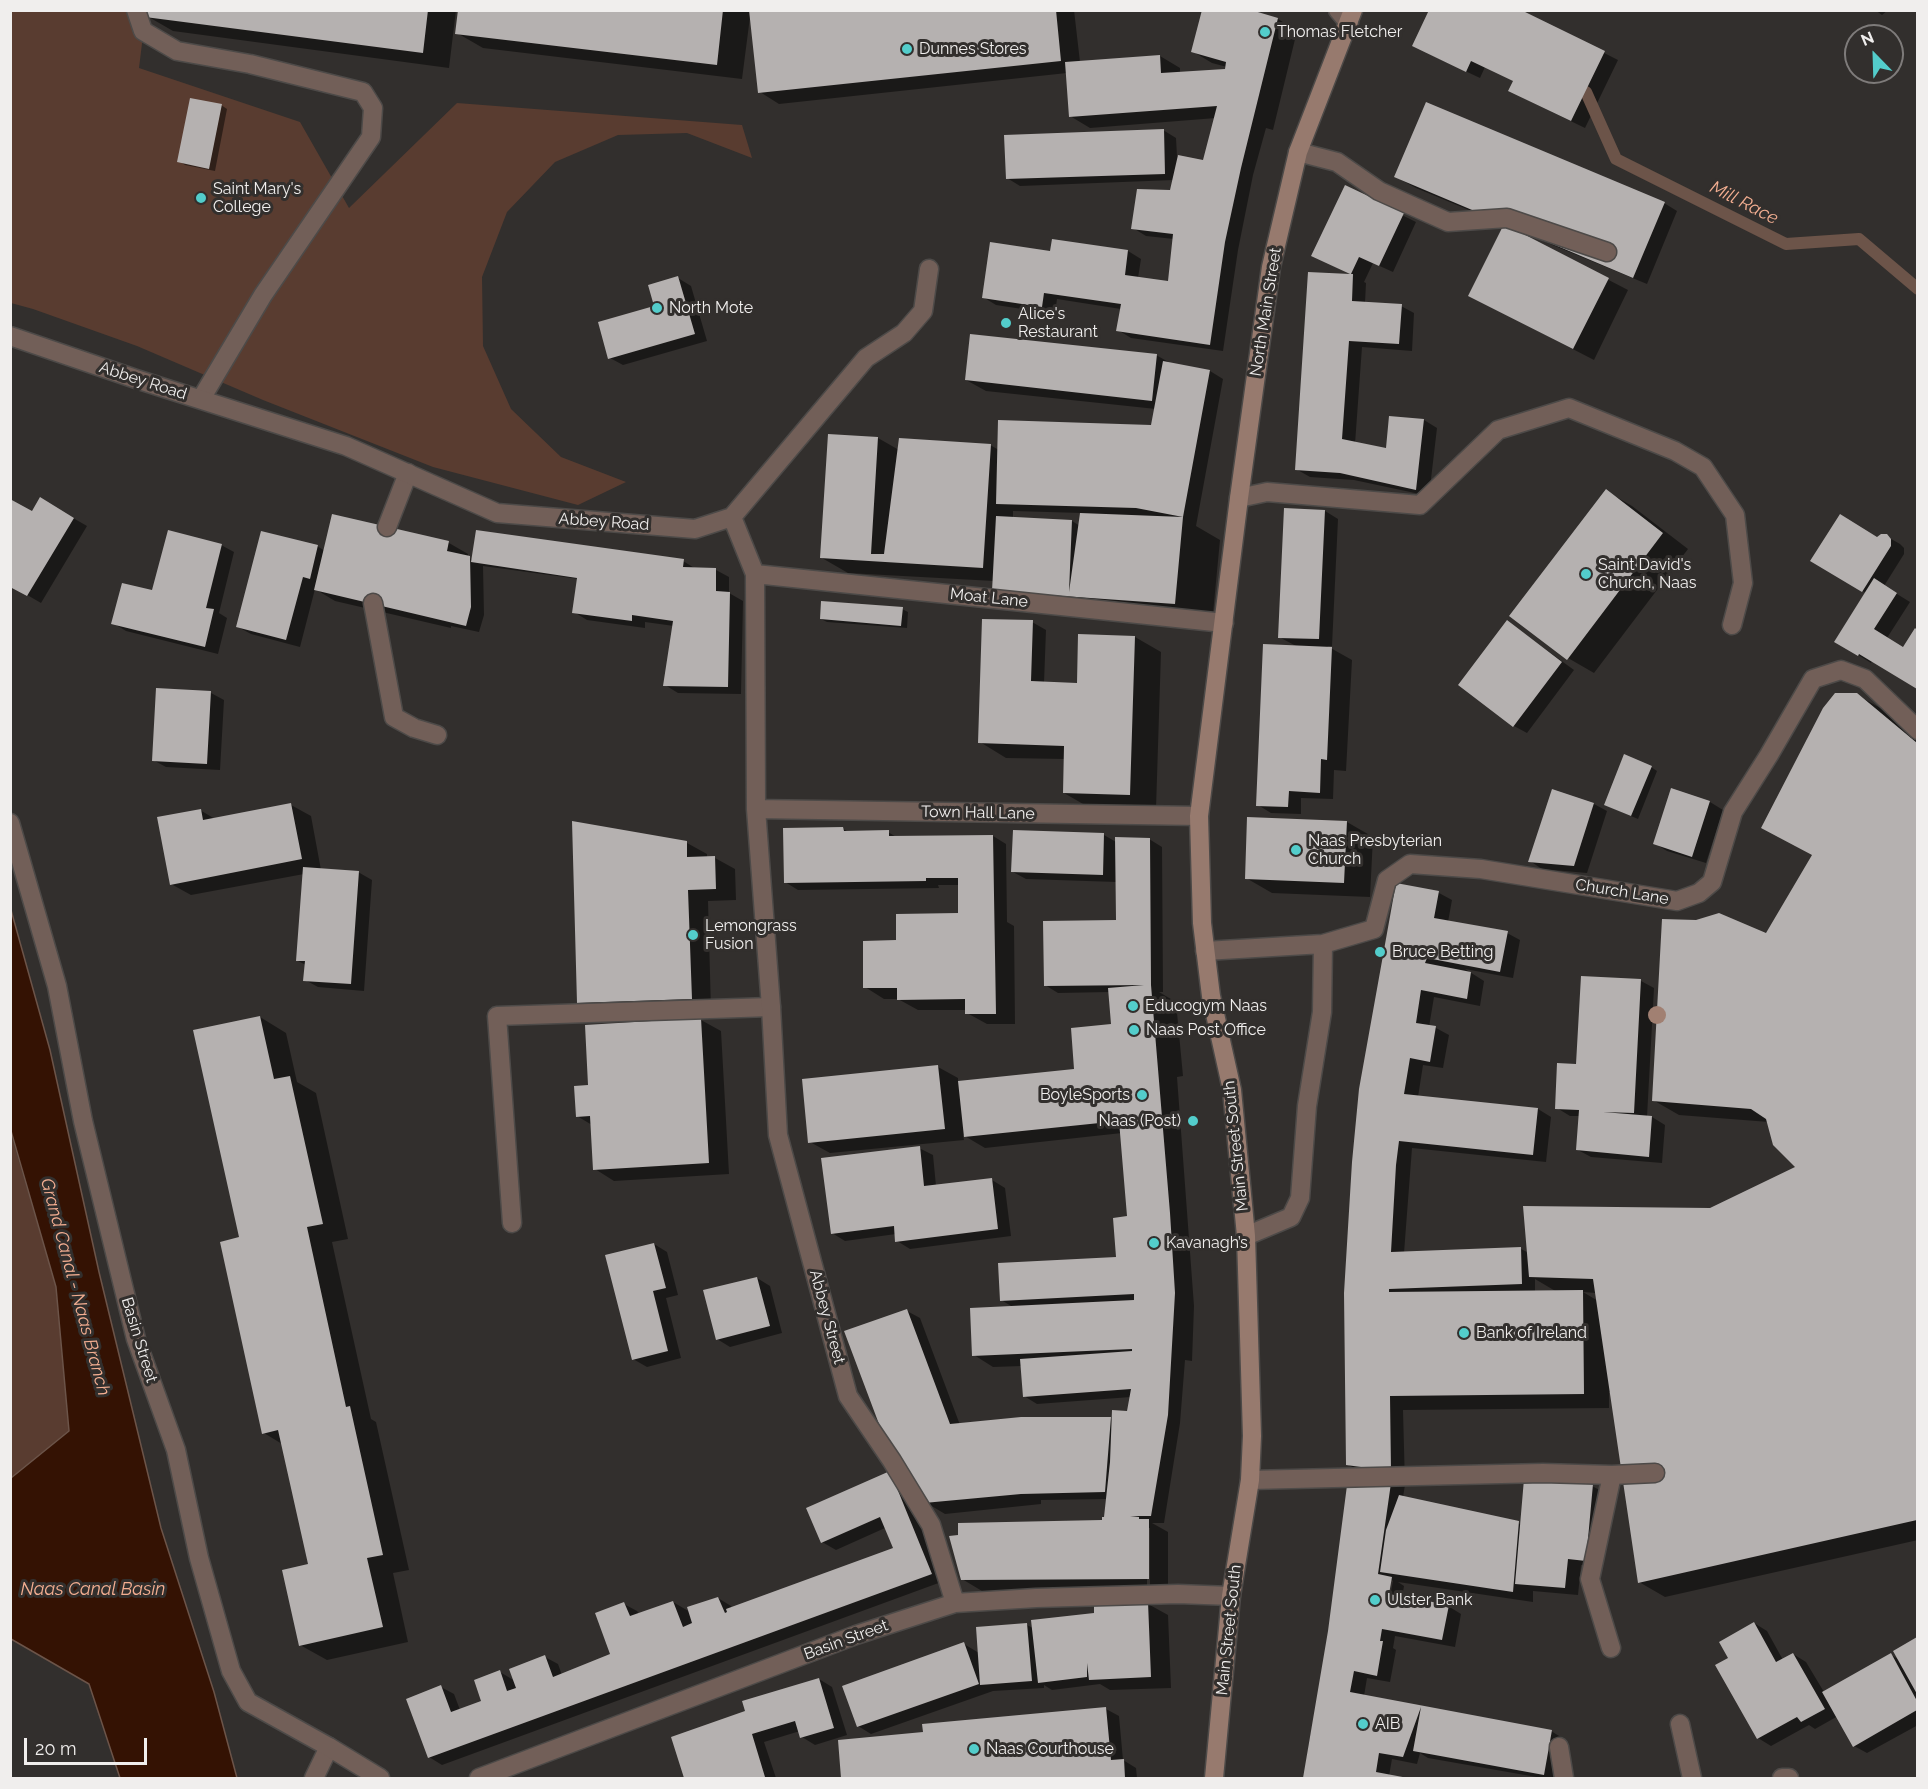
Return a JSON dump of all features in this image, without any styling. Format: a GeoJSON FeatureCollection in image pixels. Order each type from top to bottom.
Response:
{"type":"FeatureCollection","features":[{"type":"Feature","properties":{"kind":"main road","name":"North Main Street"},"geometry":{"type":"LineString","coordinates":[[1224,623],[1271,267],[1298,152],[1347,15]]}},
{"type":"Feature","properties":{"kind":"main road","name":"Main Street South"},"geometry":{"type":"LineString","coordinates":[[1214,1779],[1231,1596],[1250,1480],[1252,1436],[1246,1236],[1232,1090],[1211,996],[1202,923],[1199,816],[1224,623]]}},
{"type":"Feature","properties":{"kind":"street"},"geometry":{"type":"LineString","coordinates":[[136,10],[143,31],[177,51],[250,64],[363,92],[373,108],[371,137],[263,295],[201,399]]}},
{"type":"Feature","properties":{"kind":"street"},"geometry":{"type":"LineString","coordinates":[[1298,152],[1337,162],[1379,191],[1448,222],[1507,218],[1607,252]]}},
{"type":"Feature","properties":{"kind":"street"},"geometry":{"type":"LineString","coordinates":[[512,1223],[497,1016],[771,1007],[756,809],[755,574],[732,517],[866,358],[904,333],[923,311],[929,269]]}},
{"type":"Feature","properties":{"kind":"street","name":"Abbey Road"},"geometry":{"type":"LineString","coordinates":[[10,336],[346,446],[497,513],[695,529],[732,517]]}},
{"type":"Feature","properties":{"kind":"street"},"geometry":{"type":"LineString","coordinates":[[1239,498],[1267,492],[1420,505],[1498,430],[1569,408],[1665,447],[1703,467],[1736,515],[1743,583],[1732,625]]}},
{"type":"Feature","properties":{"kind":"street"},"geometry":{"type":"LineString","coordinates":[[387,527],[408,473]]}},
{"type":"Feature","properties":{"kind":"street","name":"Moat Lane"},"geometry":{"type":"LineString","coordinates":[[755,574],[1224,623]]}},
{"type":"Feature","properties":{"kind":"street"},"geometry":{"type":"LineString","coordinates":[[373,603],[394,717],[414,728],[437,735]]}},
{"type":"Feature","properties":{"kind":"street","name":"Church Lane"},"geometry":{"type":"LineString","coordinates":[[1323,944],[1374,929],[1387,880],[1410,864],[1481,869],[1677,901],[1698,894],[1712,882],[1733,812],[1775,746],[1813,679],[1841,670],[1865,679],[1917,730]]}},
{"type":"Feature","properties":{"kind":"street","name":"Town Hall Lane"},"geometry":{"type":"LineString","coordinates":[[756,809],[1199,816]]}},
{"type":"Feature","properties":{"kind":"street","name":"Basin Street"},"geometry":{"type":"LineString","coordinates":[[10,823],[57,986],[83,1121],[136,1339],[177,1450],[200,1558],[231,1671],[248,1702],[329,1747],[380,1779]]}},
{"type":"Feature","properties":{"kind":"street"},"geometry":{"type":"LineString","coordinates":[[1205,951],[1323,944],[1322,1012],[1307,1106],[1300,1198],[1291,1217],[1246,1236]]}},
{"type":"Feature","properties":{"kind":"street","name":"Abbey Street"},"geometry":{"type":"LineString","coordinates":[[771,1007],[778,1135],[848,1396],[892,1461],[931,1525],[955,1603]]}},
{"type":"Feature","properties":{"kind":"street"},"geometry":{"type":"LineString","coordinates":[[1250,1480],[1543,1473],[1612,1475],[1655,1473]]}},
{"type":"Feature","properties":{"kind":"street"},"geometry":{"type":"LineString","coordinates":[[1611,1648],[1590,1579],[1612,1475]]}},
{"type":"Feature","properties":{"kind":"street","name":"Basin Street"},"geometry":{"type":"LineString","coordinates":[[479,1779],[856,1635],[955,1603],[1047,1597],[1178,1594],[1231,1596]]}},
{"type":"Feature","properties":{"kind":"street"},"geometry":{"type":"LineString","coordinates":[[1680,1724],[1692,1779]]}},
{"type":"Feature","properties":{"kind":"street"},"geometry":{"type":"LineString","coordinates":[[314,1779],[329,1747]]}},
{"type":"Feature","properties":{"kind":"street"},"geometry":{"type":"LineString","coordinates":[[1559,1747],[1564,1779]]}},
{"type":"Feature","properties":{"kind":"street"},"geometry":{"type":"LineString","coordinates":[[1782,1779],[1789,1779]]}},
{"type":"Feature","properties":{"kind":"shaded area"},"geometry":{"type":"Polygon","coordinates":[[[10,11],[146,11],[139,68],[300,122],[349,208],[457,103],[742,125],[752,158],[687,133],[618,135],[555,162],[507,212],[482,277],[483,346],[511,409],[561,457],[626,482],[578,505],[433,467],[263,400],[137,346],[11,303],[10,11]]]}},
{"type":"Feature","properties":{"kind":"shaded area"},"geometry":{"type":"Polygon","coordinates":[[[10,1131],[56,1287],[69,1431],[11,1478],[10,1131]]]}},
{"type":"Feature","properties":{"kind":"water","name":"Naas Canal Basin"},"geometry":{"type":"Polygon","coordinates":[[[11,910],[50,1050],[99,1272],[161,1528],[214,1692],[237,1778],[120,1778],[89,1684],[11,1639],[11,1478],[69,1431],[56,1287],[11,1131],[11,910]]]}},
{"type":"Feature","properties":{"kind":"building"},"geometry":{"type":"Polygon","coordinates":[[[146,10],[428,10],[423,53],[145,17],[146,10]]]}},
{"type":"Feature","properties":{"kind":"building"},"geometry":{"type":"Polygon","coordinates":[[[458,10],[723,10],[717,65],[455,34],[458,10]]]}},
{"type":"Feature","properties":{"kind":"building","name":"Dunnes Stores"},"geometry":{"type":"Polygon","coordinates":[[[749,10],[1056,10],[1061,61],[758,93],[749,10]]]}},
{"type":"Feature","properties":{"kind":"building"},"geometry":{"type":"Polygon","coordinates":[[[1202,10],[1251,10],[1278,18],[1225,242],[1210,345],[1116,331],[1121,304],[1044,293],[1042,307],[982,298],[990,242],[1050,251],[1052,239],[1128,250],[1125,275],[1168,281],[1173,234],[1131,229],[1137,189],[1170,190],[1178,155],[1203,160],[1217,106],[1069,117],[1065,62],[1160,55],[1161,73],[1225,69],[1226,62],[1191,52],[1202,10]]]}},
{"type":"Feature","properties":{"kind":"building"},"geometry":{"type":"Polygon","coordinates":[[[1429,10],[1521,10],[1605,51],[1571,121],[1508,91],[1513,81],[1471,61],[1466,72],[1412,46],[1429,10]]]}},
{"type":"Feature","properties":{"kind":"building"},"geometry":{"type":"Polygon","coordinates":[[[190,98],[222,104],[209,169],[177,162],[190,98]]]}},
{"type":"Feature","properties":{"kind":"building"},"geometry":{"type":"Polygon","coordinates":[[[1426,102],[1665,202],[1633,278],[1394,177],[1426,102]]]}},
{"type":"Feature","properties":{"kind":"building"},"geometry":{"type":"Polygon","coordinates":[[[1164,129],[1165,174],[1006,179],[1004,135],[1164,129]]]}},
{"type":"Feature","properties":{"kind":"building"},"geometry":{"type":"Polygon","coordinates":[[[1345,185],[1404,213],[1379,266],[1359,257],[1351,274],[1353,274],[1352,301],[1402,304],[1399,344],[1349,341],[1342,439],[1386,448],[1389,416],[1424,419],[1416,490],[1340,473],[1295,470],[1308,272],[1350,274],[1311,256],[1345,185]]]}},
{"type":"Feature","properties":{"kind":"building"},"geometry":{"type":"Polygon","coordinates":[[[1504,224],[1609,278],[1573,349],[1468,296],[1504,224]]]}},
{"type":"Feature","properties":{"kind":"building"},"geometry":{"type":"Polygon","coordinates":[[[678,276],[695,334],[608,359],[598,322],[654,306],[648,285],[678,276]]]}},
{"type":"Feature","properties":{"kind":"building"},"geometry":{"type":"Polygon","coordinates":[[[970,334],[1157,354],[1152,401],[965,380],[970,334]]]}},
{"type":"Feature","properties":{"kind":"building"},"geometry":{"type":"Polygon","coordinates":[[[1163,361],[1210,370],[1183,517],[1136,508],[996,504],[998,420],[1151,425],[1163,361]]]}},
{"type":"Feature","properties":{"kind":"building"},"geometry":{"type":"Polygon","coordinates":[[[828,434],[878,437],[871,554],[884,554],[899,438],[991,444],[983,568],[820,558],[828,434]]]}},
{"type":"Feature","properties":{"kind":"building","name":"Saint David's Church, Naas"},"geometry":{"type":"Polygon","coordinates":[[[1606,489],[1663,533],[1567,660],[1509,616],[1606,489]]]}},
{"type":"Feature","properties":{"kind":"building"},"geometry":{"type":"Polygon","coordinates":[[[40,497],[74,518],[27,596],[10,587],[10,499],[32,511],[40,497]]]}},
{"type":"Feature","properties":{"kind":"building"},"geometry":{"type":"Polygon","coordinates":[[[1284,508],[1325,510],[1319,639],[1278,638],[1284,508]]]}},
{"type":"Feature","properties":{"kind":"building"},"geometry":{"type":"Polygon","coordinates":[[[1080,513],[1183,517],[1175,604],[992,591],[996,516],[1072,520],[1069,592],[1080,513]]]}},
{"type":"Feature","properties":{"kind":"building"},"geometry":{"type":"Polygon","coordinates":[[[332,514],[449,541],[447,551],[470,556],[471,607],[466,626],[314,590],[332,514]]]}},
{"type":"Feature","properties":{"kind":"building"},"geometry":{"type":"Polygon","coordinates":[[[1840,514],[1877,537],[1887,534],[1891,539],[1891,546],[1862,592],[1810,561],[1840,514]]]}},
{"type":"Feature","properties":{"kind":"building"},"geometry":{"type":"Polygon","coordinates":[[[168,530],[222,544],[206,608],[214,609],[205,647],[111,624],[122,583],[152,590],[168,530]]]}},
{"type":"Feature","properties":{"kind":"building"},"geometry":{"type":"Polygon","coordinates":[[[476,530],[684,559],[683,567],[716,568],[716,591],[730,592],[728,687],[663,686],[673,621],[632,615],[632,621],[572,613],[577,578],[471,562],[476,530]]]}},
{"type":"Feature","properties":{"kind":"building"},"geometry":{"type":"Polygon","coordinates":[[[261,531],[318,545],[310,579],[303,577],[286,640],[236,627],[261,531]]]}},
{"type":"Feature","properties":{"kind":"building"},"geometry":{"type":"Polygon","coordinates":[[[1874,578],[1897,593],[1874,629],[1903,647],[1915,628],[1917,630],[1917,689],[1859,654],[1858,656],[1834,642],[1874,578]]]}},
{"type":"Feature","properties":{"kind":"building"},"geometry":{"type":"Polygon","coordinates":[[[821,601],[903,607],[901,626],[820,619],[821,601]]]}},
{"type":"Feature","properties":{"kind":"building"},"geometry":{"type":"Polygon","coordinates":[[[982,619],[1033,620],[1031,681],[1077,683],[1078,634],[1135,636],[1130,795],[1063,793],[1064,746],[978,743],[982,619]]]}},
{"type":"Feature","properties":{"kind":"building"},"geometry":{"type":"Polygon","coordinates":[[[1507,620],[1562,662],[1513,727],[1458,685],[1507,620]]]}},
{"type":"Feature","properties":{"kind":"building"},"geometry":{"type":"Polygon","coordinates":[[[1263,644],[1332,647],[1327,760],[1321,759],[1320,793],[1289,791],[1288,807],[1256,806],[1263,644]]]}},
{"type":"Feature","properties":{"kind":"building"},"geometry":{"type":"Polygon","coordinates":[[[156,688],[211,691],[207,764],[152,761],[156,688]]]}},
{"type":"Feature","properties":{"kind":"building"},"geometry":{"type":"Polygon","coordinates":[[[1835,693],[1857,693],[1917,743],[1917,1520],[1638,1583],[1593,1279],[1529,1277],[1523,1206],[1710,1208],[1795,1167],[1773,1145],[1766,1119],[1751,1109],[1652,1101],[1662,919],[1696,920],[1719,913],[1766,933],[1812,855],[1761,828],[1823,708],[1835,693]]]}},
{"type":"Feature","properties":{"kind":"building"},"geometry":{"type":"Polygon","coordinates":[[[1624,754],[1652,766],[1631,816],[1604,805],[1624,754]]]}},
{"type":"Feature","properties":{"kind":"building"},"geometry":{"type":"Polygon","coordinates":[[[1671,788],[1710,801],[1692,857],[1653,844],[1671,788]]]}},
{"type":"Feature","properties":{"kind":"building"},"geometry":{"type":"Polygon","coordinates":[[[1552,789],[1594,803],[1574,866],[1528,862],[1552,789]]]}},
{"type":"Feature","properties":{"kind":"building"},"geometry":{"type":"Polygon","coordinates":[[[291,803],[302,859],[170,885],[157,817],[201,809],[203,820],[291,803]]]}},
{"type":"Feature","properties":{"kind":"building","name":"Naas Presbyterian Church"},"geometry":{"type":"Polygon","coordinates":[[[1247,817],[1347,821],[1344,883],[1245,879],[1247,817]]]}},
{"type":"Feature","properties":{"kind":"building"},"geometry":{"type":"Polygon","coordinates":[[[572,821],[687,841],[687,857],[715,856],[716,889],[688,890],[692,999],[577,1003],[572,821]]]}},
{"type":"Feature","properties":{"kind":"building"},"geometry":{"type":"Polygon","coordinates":[[[843,827],[844,831],[889,830],[889,836],[993,835],[996,1014],[965,1014],[965,999],[897,1000],[897,988],[863,988],[863,941],[896,940],[896,914],[958,913],[958,878],[926,878],[926,881],[784,883],[783,828],[843,827]]]}},
{"type":"Feature","properties":{"kind":"building"},"geometry":{"type":"Polygon","coordinates":[[[1013,830],[1104,833],[1103,875],[1011,872],[1013,830]]]}},
{"type":"Feature","properties":{"kind":"building"},"geometry":{"type":"Polygon","coordinates":[[[1115,837],[1150,838],[1151,985],[1175,1293],[1168,1415],[1151,1516],[1130,1516],[1149,1519],[1149,1579],[961,1580],[949,1536],[958,1535],[958,1523],[1102,1520],[1110,1462],[1112,1410],[1127,1411],[1131,1389],[1023,1397],[1020,1359],[1132,1351],[1132,1349],[972,1356],[970,1308],[1134,1300],[1134,1294],[1000,1301],[998,1263],[1116,1257],[1113,1218],[1127,1216],[1119,1121],[964,1137],[958,1081],[1074,1069],[1071,1028],[1111,1024],[1108,988],[1144,985],[1044,986],[1043,921],[1116,920],[1115,837]]]}},
{"type":"Feature","properties":{"kind":"building"},"geometry":{"type":"Polygon","coordinates":[[[303,867],[359,871],[351,984],[303,981],[305,961],[296,961],[303,867]]]}},
{"type":"Feature","properties":{"kind":"building"},"geometry":{"type":"Polygon","coordinates":[[[1396,883],[1439,891],[1434,918],[1508,931],[1500,972],[1427,958],[1425,963],[1471,972],[1467,999],[1421,990],[1416,1023],[1436,1026],[1430,1062],[1410,1058],[1404,1094],[1538,1108],[1533,1155],[1399,1141],[1396,1165],[1391,1252],[1521,1247],[1522,1284],[1389,1289],[1389,1292],[1583,1290],[1584,1394],[1390,1396],[1391,1471],[1346,1465],[1344,1293],[1359,1089],[1396,883]]]}},
{"type":"Feature","properties":{"kind":"building"},"geometry":{"type":"Polygon","coordinates":[[[1581,976],[1641,979],[1634,1113],[1603,1112],[1652,1116],[1649,1157],[1576,1150],[1579,1110],[1555,1109],[1557,1063],[1576,1064],[1581,976]]]}},
{"type":"Feature","properties":{"kind":"building"},"geometry":{"type":"Polygon","coordinates":[[[260,1016],[274,1079],[290,1076],[323,1224],[307,1227],[346,1407],[350,1406],[383,1555],[367,1558],[383,1627],[299,1646],[282,1570],[308,1564],[278,1430],[262,1434],[220,1242],[239,1237],[193,1030],[260,1016]]]}},
{"type":"Feature","properties":{"kind":"building"},"geometry":{"type":"Polygon","coordinates":[[[701,1018],[709,1163],[593,1170],[590,1116],[576,1117],[574,1086],[588,1085],[585,1025],[701,1018]]]}},
{"type":"Feature","properties":{"kind":"building"},"geometry":{"type":"Polygon","coordinates":[[[938,1065],[945,1129],[808,1143],[802,1079],[938,1065]]]}},
{"type":"Feature","properties":{"kind":"building"},"geometry":{"type":"Polygon","coordinates":[[[920,1146],[924,1186],[992,1178],[998,1229],[895,1242],[894,1226],[831,1234],[821,1158],[920,1146]]]}},
{"type":"Feature","properties":{"kind":"building"},"geometry":{"type":"Polygon","coordinates":[[[654,1243],[666,1288],[653,1291],[668,1351],[632,1360],[605,1255],[654,1243]]]}},
{"type":"Feature","properties":{"kind":"building"},"geometry":{"type":"Polygon","coordinates":[[[757,1277],[770,1326],[716,1340],[703,1290],[757,1277]]]}},
{"type":"Feature","properties":{"kind":"building"},"geometry":{"type":"Polygon","coordinates":[[[907,1309],[950,1424],[1021,1417],[1111,1417],[1105,1492],[1021,1494],[924,1503],[882,1432],[844,1331],[907,1309]]]}},
{"type":"Feature","properties":{"kind":"building"},"geometry":{"type":"Polygon","coordinates":[[[1349,1470],[1392,1476],[1378,1574],[1392,1577],[1389,1594],[1449,1605],[1442,1640],[1382,1629],[1380,1641],[1383,1641],[1377,1676],[1354,1671],[1350,1692],[1552,1730],[1544,1775],[1413,1751],[1421,1707],[1403,1757],[1379,1753],[1376,1772],[1408,1778],[1303,1778],[1328,1631],[1349,1470]]]}},
{"type":"Feature","properties":{"kind":"building"},"geometry":{"type":"Polygon","coordinates":[[[890,1471],[932,1574],[428,1758],[406,1699],[441,1685],[451,1712],[481,1701],[474,1680],[500,1670],[507,1691],[516,1688],[509,1669],[545,1655],[553,1677],[610,1654],[595,1613],[624,1602],[630,1616],[673,1601],[683,1627],[692,1623],[687,1607],[718,1597],[725,1613],[726,1609],[893,1548],[880,1517],[821,1543],[806,1508],[890,1471]]]}},
{"type":"Feature","properties":{"kind":"building"},"geometry":{"type":"Polygon","coordinates":[[[1524,1479],[1593,1484],[1586,1561],[1568,1559],[1565,1588],[1515,1584],[1524,1479]]]}},
{"type":"Feature","properties":{"kind":"building"},"geometry":{"type":"Polygon","coordinates":[[[1399,1495],[1519,1521],[1513,1592],[1380,1572],[1386,1530],[1399,1495]]]}},
{"type":"Feature","properties":{"kind":"building"},"geometry":{"type":"Polygon","coordinates":[[[1148,1602],[1151,1677],[1089,1680],[1087,1663],[1087,1677],[1038,1683],[1031,1620],[1094,1613],[1094,1605],[1148,1602]]]}},
{"type":"Feature","properties":{"kind":"building"},"geometry":{"type":"Polygon","coordinates":[[[1754,1622],[1776,1662],[1793,1653],[1825,1709],[1801,1722],[1797,1717],[1757,1739],[1715,1665],[1728,1658],[1719,1642],[1754,1622]]]}},
{"type":"Feature","properties":{"kind":"building"},"geometry":{"type":"Polygon","coordinates":[[[1027,1623],[1032,1681],[980,1685],[976,1627],[1027,1623]]]}},
{"type":"Feature","properties":{"kind":"building"},"geometry":{"type":"Polygon","coordinates":[[[1917,1637],[1917,1694],[1893,1651],[1917,1637]]]}},
{"type":"Feature","properties":{"kind":"building"},"geometry":{"type":"Polygon","coordinates":[[[964,1642],[979,1684],[857,1727],[842,1686],[964,1642]]]}},
{"type":"Feature","properties":{"kind":"building"},"geometry":{"type":"Polygon","coordinates":[[[1891,1653],[1917,1701],[1917,1710],[1853,1747],[1822,1692],[1891,1653]]]}},
{"type":"Feature","properties":{"kind":"building"},"geometry":{"type":"Polygon","coordinates":[[[819,1678],[834,1728],[800,1738],[795,1721],[752,1734],[765,1777],[684,1778],[671,1737],[745,1711],[742,1701],[819,1678]]]}},
{"type":"Feature","properties":{"kind":"building","name":"Naas Courthouse"},"geometry":{"type":"Polygon","coordinates":[[[1106,1707],[1111,1760],[1124,1759],[1125,1778],[841,1778],[838,1740],[923,1732],[922,1724],[1106,1707]]]}},
{"type":"Feature","properties":{"kind":"waterway","name":"Mill Race"},"geometry":{"type":"LineString","coordinates":[[1586,92],[1616,159],[1786,244],[1859,239],[1918,289]]}},
{"type":"Feature","properties":{"kind":"place","name":"Thomas Fletcher"},"geometry":{"type":"Point","coordinates":[1265,32]}},
{"type":"Feature","properties":{"kind":"place","name":"Dunnes Stores"},"geometry":{"type":"Point","coordinates":[907,49]}},
{"type":"Feature","properties":{"kind":"place","name":"Saint Mary's College"},"geometry":{"type":"Point","coordinates":[201,198]}},
{"type":"Feature","properties":{"kind":"place","name":"North Mote"},"geometry":{"type":"Point","coordinates":[657,308]}},
{"type":"Feature","properties":{"kind":"place","name":"Alice's Restaurant"},"geometry":{"type":"Point","coordinates":[1006,323]}},
{"type":"Feature","properties":{"kind":"place","name":"Saint David's Church, Naas"},"geometry":{"type":"Point","coordinates":[1586,574]}},
{"type":"Feature","properties":{"kind":"place","name":"Naas Presbyterian Church"},"geometry":{"type":"Point","coordinates":[1296,850]}},
{"type":"Feature","properties":{"kind":"place","name":"Lemongrass Fusion"},"geometry":{"type":"Point","coordinates":[693,935]}},
{"type":"Feature","properties":{"kind":"place","name":"Bruce Betting"},"geometry":{"type":"Point","coordinates":[1380,952]}},
{"type":"Feature","properties":{"kind":"place","name":"Educogym Naas"},"geometry":{"type":"Point","coordinates":[1133,1006]}},
{"type":"Feature","properties":{"kind":"place","name":"Naas Post Office"},"geometry":{"type":"Point","coordinates":[1134,1030]}},
{"type":"Feature","properties":{"kind":"place","name":"BoyleSports"},"geometry":{"type":"Point","coordinates":[1142,1095]}},
{"type":"Feature","properties":{"kind":"place","name":"Naas (Post)"},"geometry":{"type":"Point","coordinates":[1193,1121]}},
{"type":"Feature","properties":{"kind":"place","name":"Kavanagh’s"},"geometry":{"type":"Point","coordinates":[1154,1243]}},
{"type":"Feature","properties":{"kind":"place","name":"Bank of Ireland"},"geometry":{"type":"Point","coordinates":[1464,1333]}},
{"type":"Feature","properties":{"kind":"place","name":"Ulster Bank"},"geometry":{"type":"Point","coordinates":[1375,1600]}},
{"type":"Feature","properties":{"kind":"place","name":"AIB"},"geometry":{"type":"Point","coordinates":[1363,1724]}},
{"type":"Feature","properties":{"kind":"place","name":"Naas Courthouse"},"geometry":{"type":"Point","coordinates":[974,1749]}},
{"type":"Feature","properties":{"kind":"water label","name":"Grand Canal - Naas Branch"},"geometry":{"type":"Point","coordinates":[75,1287]}}]}
